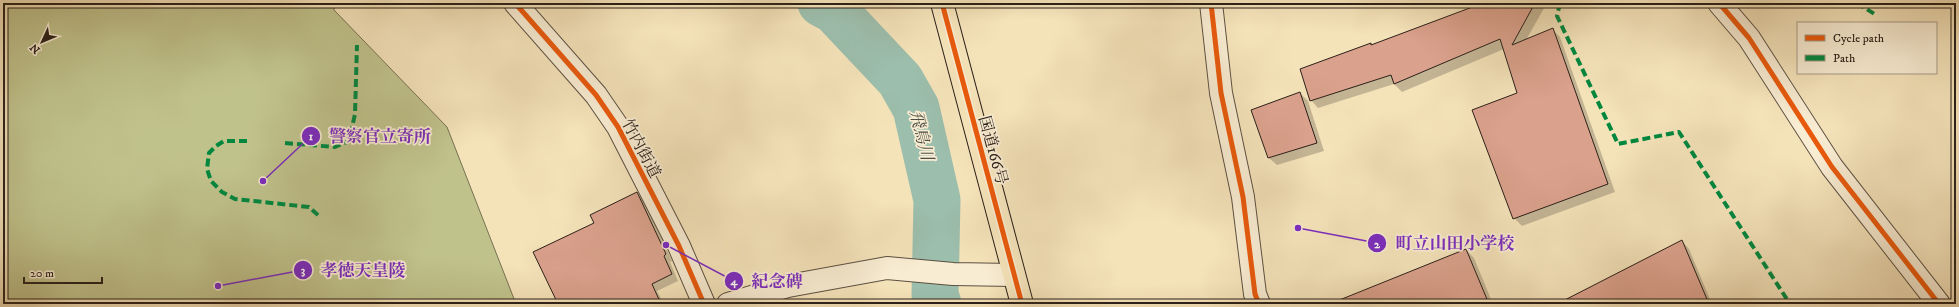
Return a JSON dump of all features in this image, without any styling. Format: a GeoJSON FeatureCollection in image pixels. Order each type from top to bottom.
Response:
{"type":"FeatureCollection","features":[{"type":"Feature","properties":{"kind":"highway","name":"国道166号"},"geometry":{"type":"LineString","coordinates":[[942,3],[1013,275],[1022,304]]}},
{"type":"Feature","properties":{"kind":"street","name":"竹内街道"},"geometry":{"type":"LineString","coordinates":[[515,3],[596,95],[618,127],[679,246],[704,304]]}},
{"type":"Feature","properties":{"kind":"street"},"geometry":{"type":"LineString","coordinates":[[1211,3],[1221,93],[1243,197],[1255,294],[1259,304]]}},
{"type":"Feature","properties":{"kind":"street"},"geometry":{"type":"LineString","coordinates":[[1719,3],[1749,38],[1832,167],[1940,304]]}},
{"type":"Feature","properties":{"kind":"street"},"geometry":{"type":"LineString","coordinates":[[728,304],[788,286],[887,268],[953,274],[1013,275]]}},
{"type":"Feature","properties":{"kind":"green space"},"geometry":{"type":"Polygon","coordinates":[[[3,3],[334,3],[334,10],[447,127],[516,304],[3,304],[3,3]]]}},
{"type":"Feature","properties":{"kind":"building"},"geometry":{"type":"Polygon","coordinates":[[[1483,3],[1535,3],[1512,45],[1553,28],[1608,184],[1513,219],[1472,110],[1517,93],[1500,39],[1394,84],[1391,75],[1310,101],[1300,69],[1371,43],[1371,45],[1483,3]]]}},
{"type":"Feature","properties":{"kind":"building"},"geometry":{"type":"Polygon","coordinates":[[[1300,92],[1317,143],[1268,158],[1251,110],[1300,92]]]}},
{"type":"Feature","properties":{"kind":"building"},"geometry":{"type":"Polygon","coordinates":[[[637,192],[666,254],[664,256],[672,274],[652,284],[661,304],[558,304],[533,252],[594,223],[590,215],[637,192]]]}},
{"type":"Feature","properties":{"kind":"building"},"geometry":{"type":"Polygon","coordinates":[[[1682,240],[1709,304],[1557,304],[1682,240]]]}},
{"type":"Feature","properties":{"kind":"building"},"geometry":{"type":"Polygon","coordinates":[[[1466,249],[1489,304],[1332,304],[1332,303],[1466,249]]]}},
{"type":"Feature","properties":{"kind":"waterway","name":"飛鳥川"},"geometry":{"type":"LineString","coordinates":[[821,3],[834,10],[900,80],[916,108],[937,200],[935,295],[938,304]]}},
{"type":"Feature","properties":{"kind":"marked path"},"geometry":{"type":"LineString","coordinates":[[1560,3],[1557,16],[1618,144],[1679,132],[1790,304]]}},
{"type":"Feature","properties":{"kind":"marked path"},"geometry":{"type":"LineString","coordinates":[[1857,3],[1876,15]]}},
{"type":"Feature","properties":{"kind":"marked path"},"geometry":{"type":"LineString","coordinates":[[285,143],[335,147],[349,141],[355,114],[357,45]]}},
{"type":"Feature","properties":{"kind":"marked path"},"geometry":{"type":"LineString","coordinates":[[247,141],[224,141],[209,153],[207,169],[211,181],[222,192],[235,199],[309,207],[319,216]]}},
{"type":"Feature","properties":{"kind":"cycle path"},"geometry":{"type":"LineString","coordinates":[[515,3],[596,95],[618,127],[679,246],[704,304]]}},
{"type":"Feature","properties":{"kind":"cycle path"},"geometry":{"type":"LineString","coordinates":[[942,3],[1022,304]]}},
{"type":"Feature","properties":{"kind":"cycle path"},"geometry":{"type":"LineString","coordinates":[[1211,3],[1221,93],[1243,197],[1255,294],[1259,304]]}},
{"type":"Feature","properties":{"kind":"cycle path"},"geometry":{"type":"LineString","coordinates":[[1719,3],[1749,38],[1832,167],[1939,304]]}},
{"type":"Feature","properties":{"kind":"place","name":"警察官立寄所"},"geometry":{"type":"Point","coordinates":[263,181]}},
{"type":"Feature","properties":{"kind":"place","name":"町立山田小学校"},"geometry":{"type":"Point","coordinates":[1298,228]}},
{"type":"Feature","properties":{"kind":"place","name":"紀念碑"},"geometry":{"type":"Point","coordinates":[666,245]}},
{"type":"Feature","properties":{"kind":"place","name":"孝徳天皇陵"},"geometry":{"type":"Point","coordinates":[218,286]}}]}
